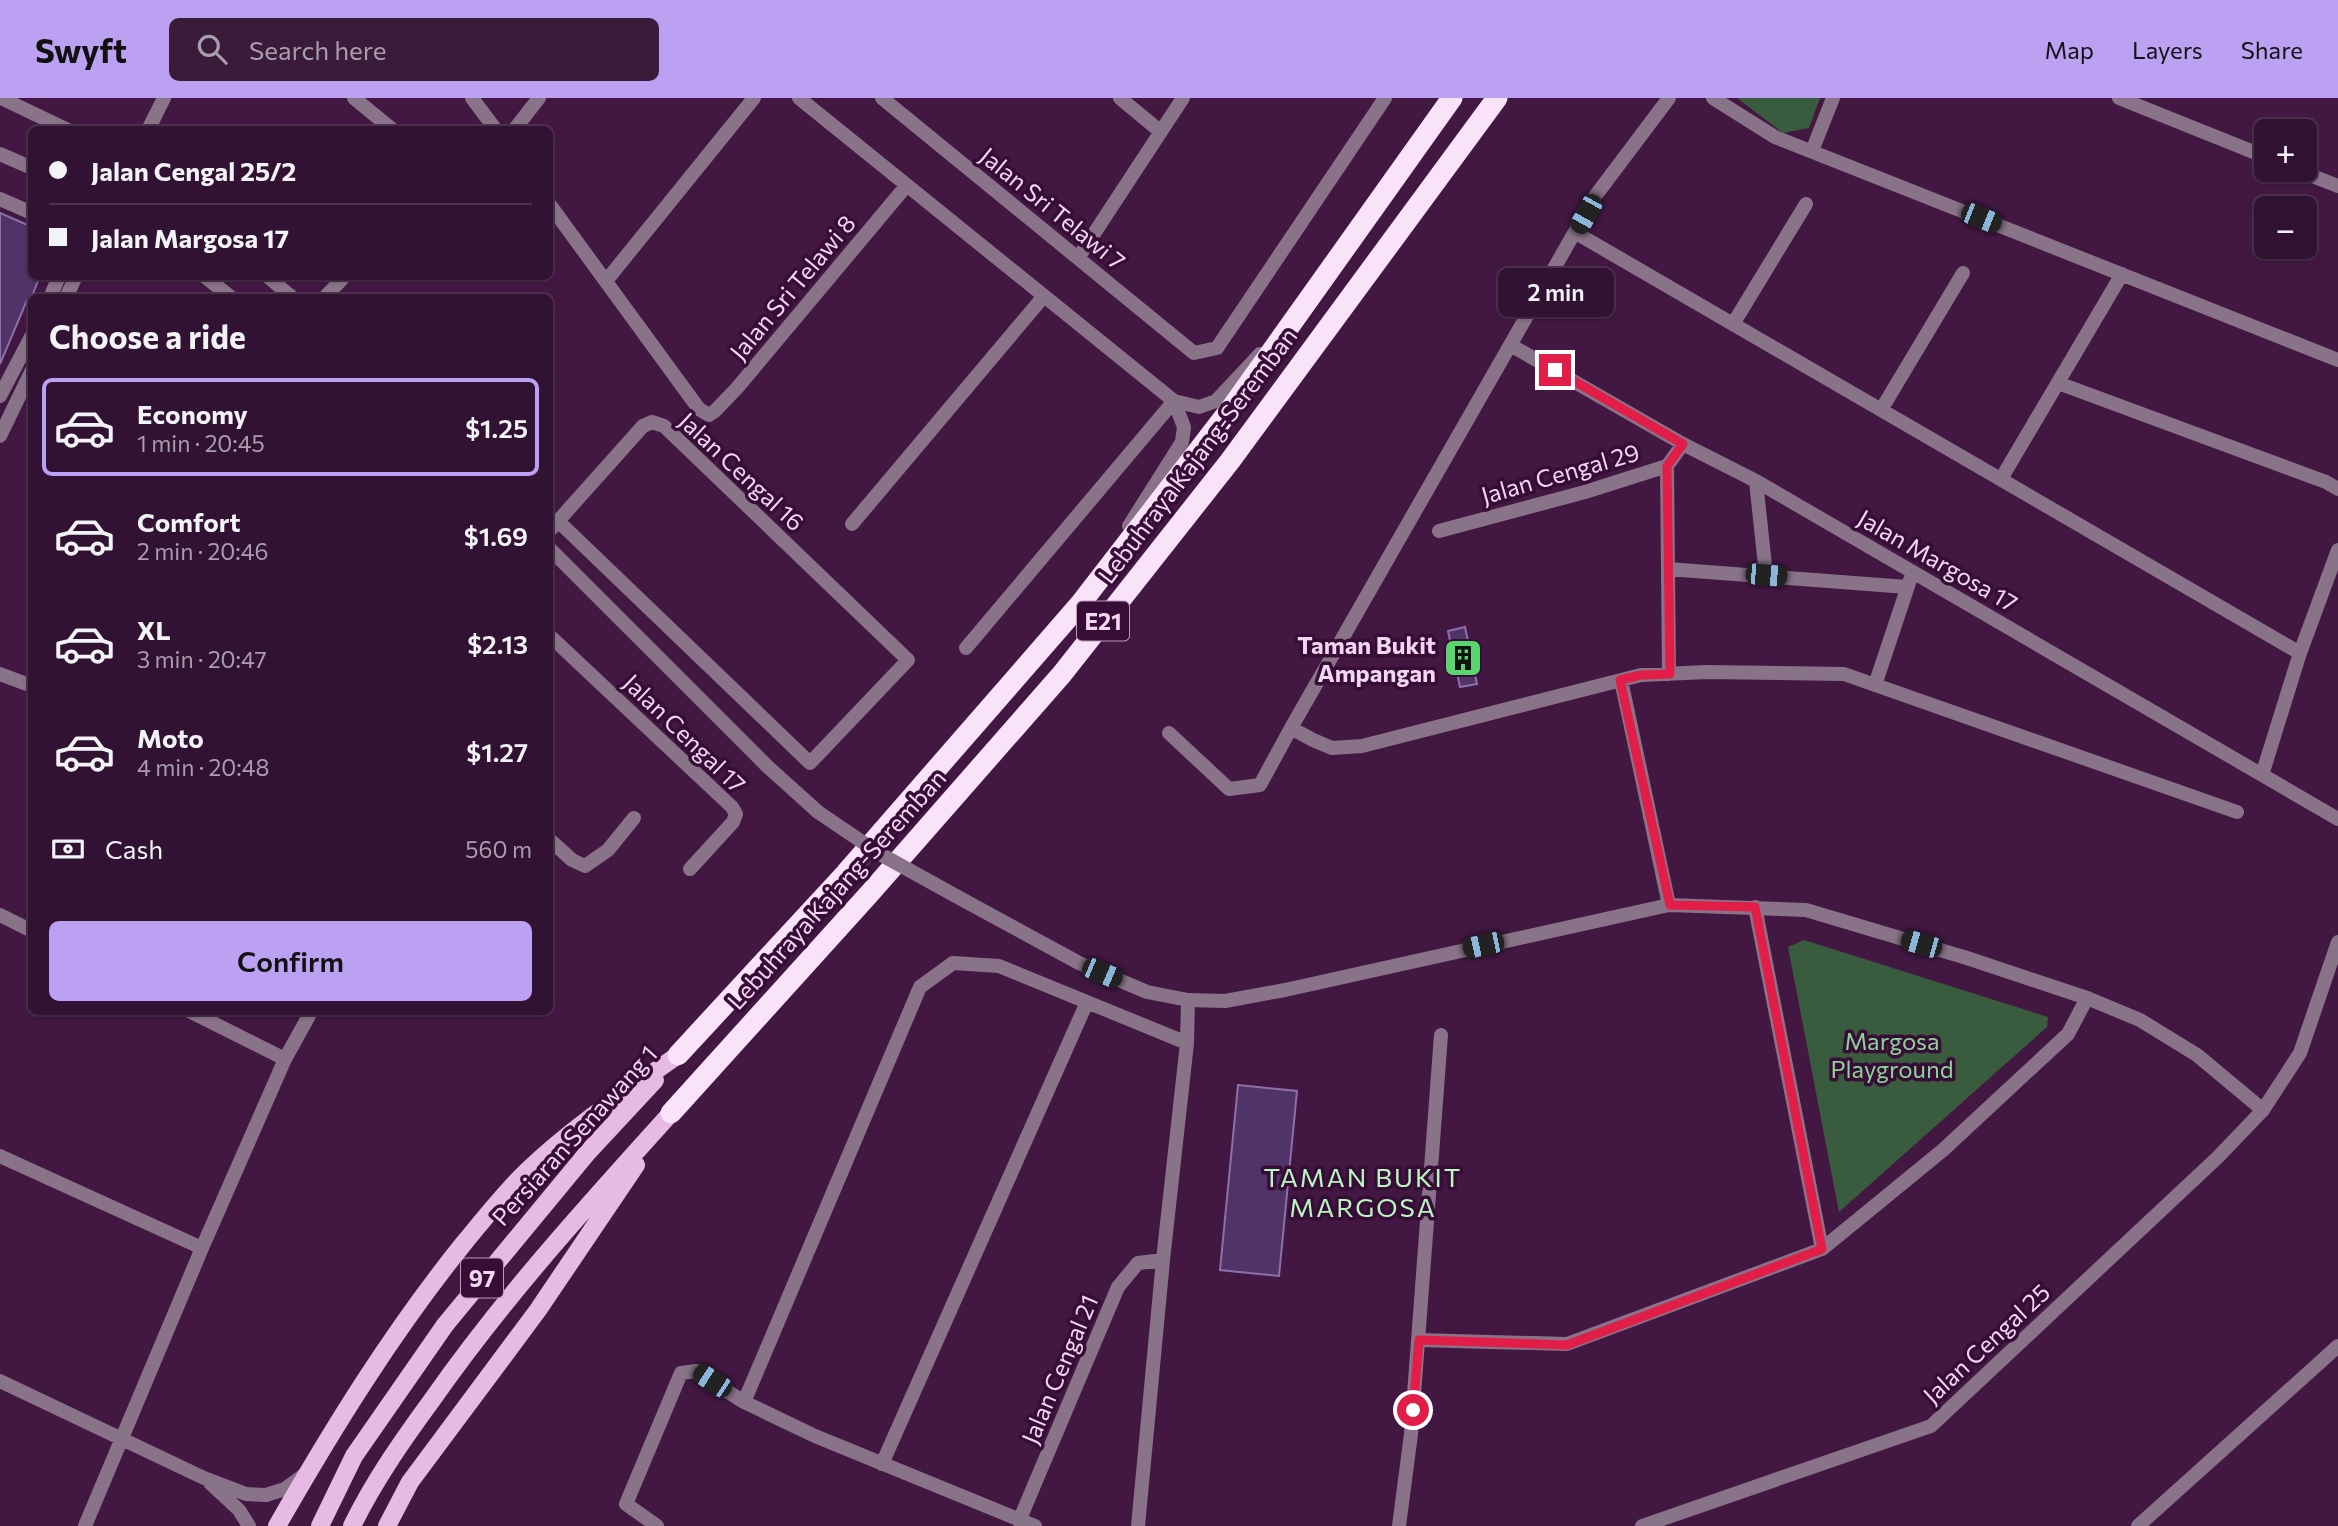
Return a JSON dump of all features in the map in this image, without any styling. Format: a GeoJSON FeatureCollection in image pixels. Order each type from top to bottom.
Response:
{"type":"FeatureCollection","features":[{"type":"Feature","properties":{"kind":"highway","name":"Lebuhraya Kajang-Seremban"},"geometry":{"type":"LineString","coordinates":[[678,1055],[846,873],[1081,603],[1224,418],[1451,98]]}},
{"type":"Feature","properties":{"kind":"highway","name":"Lebuhraya Kajang-Seremban"},"geometry":{"type":"LineString","coordinates":[[671,1113],[870,893],[1062,674],[1238,450],[1497,98]]}},
{"type":"Feature","properties":{"kind":"main road"},"geometry":{"type":"LineString","coordinates":[[278,1526],[326,1441],[428,1287],[482,1221],[526,1172],[594,1114],[678,1055]]}},
{"type":"Feature","properties":{"kind":"main road","name":"Persiaran Senawang 1"},"geometry":{"type":"LineString","coordinates":[[320,1526],[354,1456],[445,1325],[588,1152],[678,1055]]}},
{"type":"Feature","properties":{"kind":"main road"},"geometry":{"type":"LineString","coordinates":[[387,1526],[410,1482],[538,1310],[671,1113]]}},
{"type":"Feature","properties":{"kind":"main road","name":"97"},"geometry":{"type":"LineString","coordinates":[[352,1526],[382,1470],[471,1344],[549,1248],[671,1113]]}},
{"type":"Feature","properties":{"kind":"street"},"geometry":{"type":"LineString","coordinates":[[1,98],[60,126]]}},
{"type":"Feature","properties":{"kind":"street"},"geometry":{"type":"LineString","coordinates":[[150,126],[164,98]]}},
{"type":"Feature","properties":{"kind":"street"},"geometry":{"type":"LineString","coordinates":[[354,98],[388,126]]}},
{"type":"Feature","properties":{"kind":"street"},"geometry":{"type":"LineString","coordinates":[[472,98],[493,126]]}},
{"type":"Feature","properties":{"kind":"street"},"geometry":{"type":"LineString","coordinates":[[516,126],[539,98]]}},
{"type":"Feature","properties":{"kind":"street"},"geometry":{"type":"LineString","coordinates":[[553,209],[606,281],[754,98]]}},
{"type":"Feature","properties":{"kind":"street"},"geometry":{"type":"LineString","coordinates":[[799,98],[1174,401],[1199,407],[1216,401],[1303,309]]}},
{"type":"Feature","properties":{"kind":"street","name":"Jalan Sri Telawi 7"},"geometry":{"type":"LineString","coordinates":[[882,98],[1194,353],[1217,348],[1385,98]]}},
{"type":"Feature","properties":{"kind":"street"},"geometry":{"type":"LineString","coordinates":[[1120,98],[1161,131]]}},
{"type":"Feature","properties":{"kind":"street"},"geometry":{"type":"LineString","coordinates":[[1077,258],[1183,98]]}},
{"type":"Feature","properties":{"kind":"street"},"geometry":{"type":"LineString","coordinates":[[1169,733],[1229,789],[1260,785],[1597,195],[1669,98]]}},
{"type":"Feature","properties":{"kind":"street"},"geometry":{"type":"LineString","coordinates":[[1713,98],[1775,136],[2338,360]]}},
{"type":"Feature","properties":{"kind":"street"},"geometry":{"type":"LineString","coordinates":[[1812,151],[1833,98]]}},
{"type":"Feature","properties":{"kind":"street"},"geometry":{"type":"LineString","coordinates":[[2119,98],[2254,152]]}},
{"type":"Feature","properties":{"kind":"street"},"geometry":{"type":"LineString","coordinates":[[0,154],[28,166]]}},
{"type":"Feature","properties":{"kind":"street"},"geometry":{"type":"LineString","coordinates":[[2317,178],[2338,186]]}},
{"type":"Feature","properties":{"kind":"street","name":"Jalan Sri Telawi 8"},"geometry":{"type":"LineString","coordinates":[[606,281],[699,409],[709,415],[737,388],[907,185]]}},
{"type":"Feature","properties":{"kind":"street"},"geometry":{"type":"LineString","coordinates":[[0,199],[28,211]]}},
{"type":"Feature","properties":{"kind":"street"},"geometry":{"type":"LineString","coordinates":[[1732,324],[1806,204]]}},
{"type":"Feature","properties":{"kind":"street"},"geometry":{"type":"LineString","coordinates":[[1576,233],[2300,653]]}},
{"type":"Feature","properties":{"kind":"street"},"geometry":{"type":"LineString","coordinates":[[1881,410],[1963,272]]}},
{"type":"Feature","properties":{"kind":"street"},"geometry":{"type":"LineString","coordinates":[[2001,479],[2122,274]]}},
{"type":"Feature","properties":{"kind":"street"},"geometry":{"type":"LineString","coordinates":[[209,280],[227,294]]}},
{"type":"Feature","properties":{"kind":"street"},"geometry":{"type":"LineString","coordinates":[[272,280],[288,294]]}},
{"type":"Feature","properties":{"kind":"street"},"geometry":{"type":"LineString","coordinates":[[328,294],[341,280]]}},
{"type":"Feature","properties":{"kind":"street"},"geometry":{"type":"LineString","coordinates":[[852,524],[1044,296]]}},
{"type":"Feature","properties":{"kind":"street"},"geometry":{"type":"LineString","coordinates":[[0,396],[28,343]]}},
{"type":"Feature","properties":{"kind":"street","name":"Jalan Margosa 17"},"geometry":{"type":"LineString","coordinates":[[1512,346],[1683,444],[1755,481],[2338,819]]}},
{"type":"Feature","properties":{"kind":"street"},"geometry":{"type":"LineString","coordinates":[[0,436],[28,378]]}},
{"type":"Feature","properties":{"kind":"street"},"geometry":{"type":"LineString","coordinates":[[2058,383],[2326,482],[2338,489]]}},
{"type":"Feature","properties":{"kind":"street"},"geometry":{"type":"LineString","coordinates":[[1081,603],[1182,442],[1184,427],[1174,401]]}},
{"type":"Feature","properties":{"kind":"street"},"geometry":{"type":"LineString","coordinates":[[966,648],[1174,401]]}},
{"type":"Feature","properties":{"kind":"street","name":"Jalan Cengal 16"},"geometry":{"type":"LineString","coordinates":[[652,422],[663,426],[908,660],[810,763],[554,526],[643,426],[652,422]]}},
{"type":"Feature","properties":{"kind":"street","name":"Jalan Cengal 29"},"geometry":{"type":"LineString","coordinates":[[1439,531],[1586,492],[1667,466],[1683,444]]}},
{"type":"Feature","properties":{"kind":"street"},"geometry":{"type":"LineString","coordinates":[[1667,466],[1670,674]]}},
{"type":"Feature","properties":{"kind":"street"},"geometry":{"type":"LineString","coordinates":[[1755,481],[1766,575]]}},
{"type":"Feature","properties":{"kind":"street"},"geometry":{"type":"LineString","coordinates":[[2262,775],[2300,653],[2338,550]]}},
{"type":"Feature","properties":{"kind":"street"},"geometry":{"type":"LineString","coordinates":[[553,553],[767,766],[818,812],[880,854],[965,901],[1079,963],[1147,992],[1188,1000],[1225,1001],[1670,905],[1806,910],[1967,958],[2087,998],[2140,1020],[2197,1055],[2263,1110]]}},
{"type":"Feature","properties":{"kind":"street"},"geometry":{"type":"LineString","coordinates":[[1668,569],[1908,584],[1875,685]]}},
{"type":"Feature","properties":{"kind":"street","name":"Jalan Cengal 17"},"geometry":{"type":"LineString","coordinates":[[553,639],[732,807],[736,814],[733,822],[690,869]]}},
{"type":"Feature","properties":{"kind":"street"},"geometry":{"type":"LineString","coordinates":[[1292,728],[1332,748],[1362,746],[1641,675],[1707,672],[1844,674],[2237,812]]}},
{"type":"Feature","properties":{"kind":"street"},"geometry":{"type":"LineString","coordinates":[[0,674],[28,684]]}},
{"type":"Feature","properties":{"kind":"street"},"geometry":{"type":"LineString","coordinates":[[1620,680],[1670,905]]}},
{"type":"Feature","properties":{"kind":"street"},"geometry":{"type":"LineString","coordinates":[[553,843],[572,860],[585,866],[608,850],[634,818]]}},
{"type":"Feature","properties":{"kind":"street"},"geometry":{"type":"LineString","coordinates":[[1755,907],[1822,1249]]}},
{"type":"Feature","properties":{"kind":"street"},"geometry":{"type":"LineString","coordinates":[[0,915],[28,929]]}},
{"type":"Feature","properties":{"kind":"street","name":"Jalan Cengal 25"},"geometry":{"type":"LineString","coordinates":[[1642,1526],[1931,1426],[2218,1157],[2263,1110],[2300,1053],[2338,942]]}},
{"type":"Feature","properties":{"kind":"street"},"geometry":{"type":"LineString","coordinates":[[744,1402],[920,987],[953,963],[999,966],[1187,1042]]}},
{"type":"Feature","properties":{"kind":"street"},"geometry":{"type":"LineString","coordinates":[[1419,1340],[1567,1345],[1822,1249],[1942,1150],[2068,1034],[2087,998]]}},
{"type":"Feature","properties":{"kind":"street"},"geometry":{"type":"LineString","coordinates":[[1138,1526],[1187,1042],[1188,1000]]}},
{"type":"Feature","properties":{"kind":"street"},"geometry":{"type":"LineString","coordinates":[[882,1464],[1087,1002]]}},
{"type":"Feature","properties":{"kind":"street"},"geometry":{"type":"LineString","coordinates":[[197,1015],[285,1059]]}},
{"type":"Feature","properties":{"kind":"street"},"geometry":{"type":"LineString","coordinates":[[85,1526],[202,1248],[285,1059],[309,1015]]}},
{"type":"Feature","properties":{"kind":"street"},"geometry":{"type":"LineString","coordinates":[[1399,1526],[1411,1434],[1441,1035]]}},
{"type":"Feature","properties":{"kind":"street"},"geometry":{"type":"LineString","coordinates":[[0,1156],[202,1248]]}},
{"type":"Feature","properties":{"kind":"street","name":"Jalan Cengal 21"},"geometry":{"type":"LineString","coordinates":[[1019,1521],[1118,1287],[1138,1263],[1163,1260]]}},
{"type":"Feature","properties":{"kind":"street"},"geometry":{"type":"LineString","coordinates":[[2138,1526],[2338,1346]]}},
{"type":"Feature","properties":{"kind":"street"},"geometry":{"type":"LineString","coordinates":[[657,1526],[626,1504],[681,1373],[696,1371],[744,1402],[815,1436],[1035,1526]]}},
{"type":"Feature","properties":{"kind":"street"},"geometry":{"type":"LineString","coordinates":[[0,1381],[204,1478],[246,1494],[266,1495],[285,1489],[307,1473]]}},
{"type":"Feature","properties":{"kind":"street"},"geometry":{"type":"LineString","coordinates":[[204,1478],[239,1510],[249,1526]]}},
{"type":"Feature","properties":{"kind":"street"},"geometry":{"type":"LineString","coordinates":[[392,1526],[410,1482]]}},
{"type":"Feature","properties":{"kind":"green space"},"geometry":{"type":"Polygon","coordinates":[[[1737,98],[1820,98],[1809,128],[1783,133],[1737,98]]]}},
{"type":"Feature","properties":{"kind":"green space","name":"Margosa Playground"},"geometry":{"type":"Polygon","coordinates":[[[1804,940],[2048,1017],[2047,1027],[1839,1212],[1788,947],[1804,940]]]}},
{"type":"Feature","properties":{"kind":"building"},"geometry":{"type":"Polygon","coordinates":[[[0,213],[28,225],[28,280],[38,280],[33,294],[28,294],[28,300],[0,364],[0,213]]]}},
{"type":"Feature","properties":{"kind":"building","name":"Taman Bukit Ampangan"},"geometry":{"type":"Polygon","coordinates":[[[1465,627],[1477,684],[1460,687],[1448,631],[1465,627]]]}},
{"type":"Feature","properties":{"kind":"building"},"geometry":{"type":"Polygon","coordinates":[[[1238,1085],[1297,1091],[1279,1276],[1220,1270],[1238,1085]]]}},
{"type":"Feature","properties":{"kind":"place","name":"Taman Bukit Ampangan"},"geometry":{"type":"Point","coordinates":[1463,658]}},
{"type":"Feature","properties":{"kind":"district","name":"TAMAN BUKIT MARGOSA"},"geometry":{"type":"Point","coordinates":[1363,1191]}},
{"type":"Feature","properties":{"kind":"route"},"geometry":{"type":"LineString","coordinates":[[1413,1410],[1419,1340],[1567,1345],[1822,1249],[1755,907],[1670,905],[1620,680],[1641,675],[1670,674],[1667,466],[1683,444],[1555,370]]}}]}
